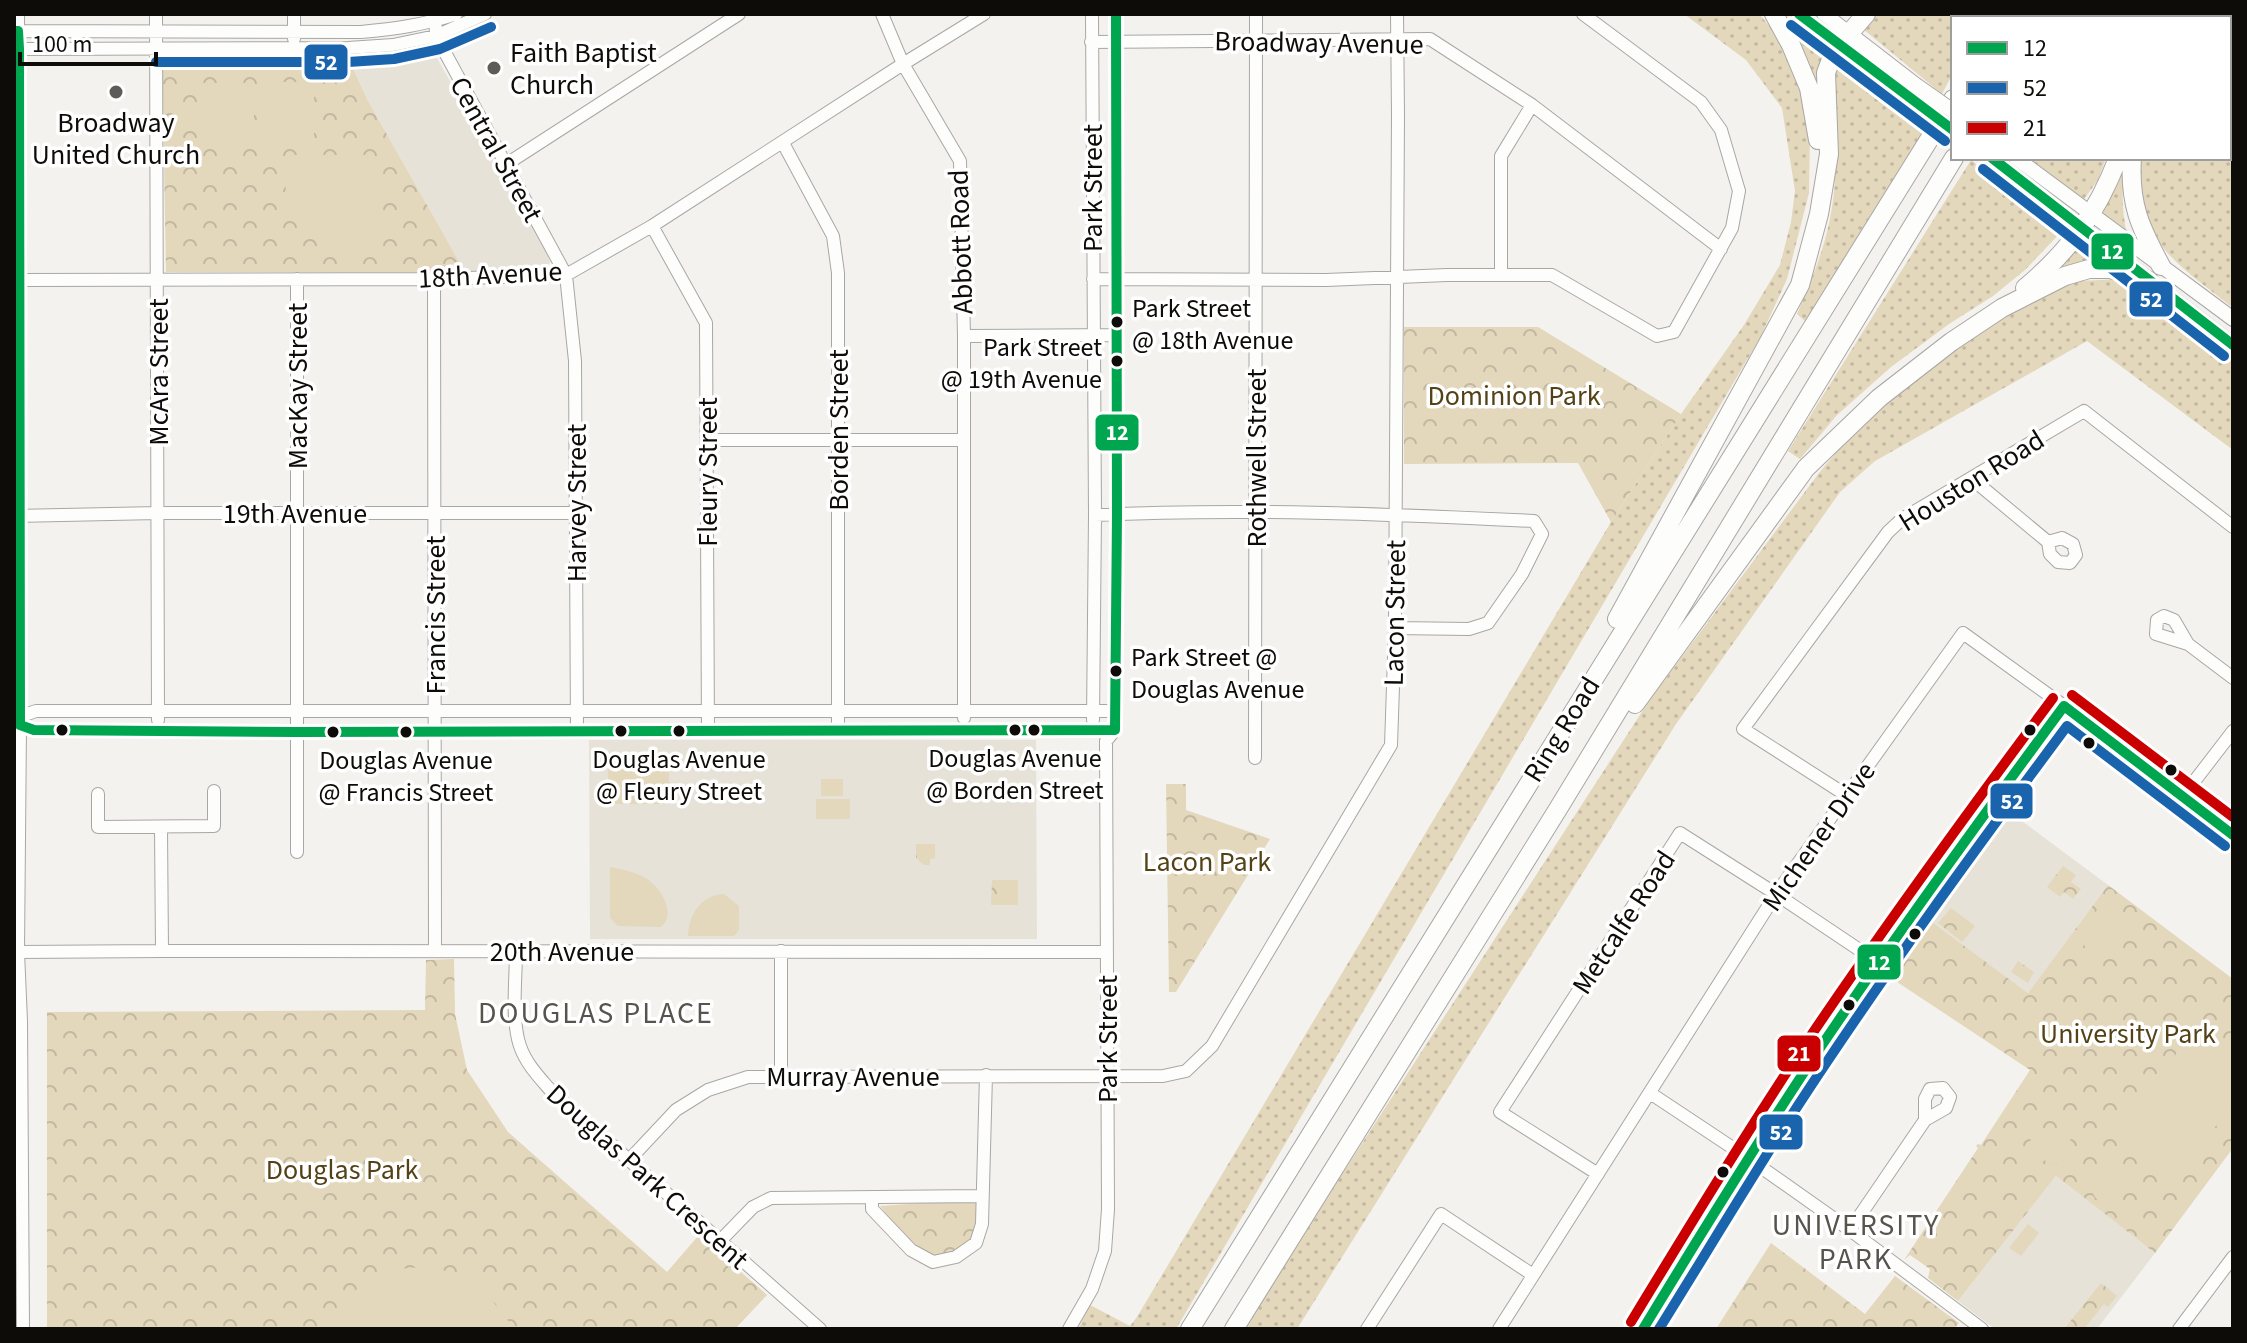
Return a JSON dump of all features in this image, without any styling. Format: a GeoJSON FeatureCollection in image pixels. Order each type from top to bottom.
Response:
{"type":"FeatureCollection","features":[{"type":"Feature","properties":{"kind":"highway"},"geometry":{"type":"LineString","coordinates":[[1774,14],[1809,88],[1819,142],[1819,214]]}},
{"type":"Feature","properties":{"kind":"highway"},"geometry":{"type":"LineString","coordinates":[[1524,789],[1800,285],[1819,214],[1829,154],[1826,73],[1834,51],[1866,14]]}},
{"type":"Feature","properties":{"kind":"highway","name":"Ring Road"},"geometry":{"type":"LineString","coordinates":[[1190,1329],[1524,789],[1944,130]]}},
{"type":"Feature","properties":{"kind":"highway","name":"Ring Road"},"geometry":{"type":"LineString","coordinates":[[1234,1329],[1558,809],[1953,160]]}},
{"type":"Feature","properties":{"kind":"highway"},"geometry":{"type":"LineString","coordinates":[[1558,809],[1806,468],[1879,398],[1951,342],[2002,308],[2042,274],[2088,221],[2117,160]]}},
{"type":"Feature","properties":{"kind":"highway"},"geometry":{"type":"LineString","coordinates":[[2002,308],[2065,276],[2089,269],[2155,274],[2136,212],[2131,182],[2132,160]]}},
{"type":"Feature","properties":{"kind":"main road"},"geometry":{"type":"LineString","coordinates":[[1799,14],[1844,39],[1911,90],[1951,110]]}},
{"type":"Feature","properties":{"kind":"main road"},"geometry":{"type":"LineString","coordinates":[[1824,14],[1844,39]]}},
{"type":"Feature","properties":{"kind":"main road"},"geometry":{"type":"LineString","coordinates":[[1911,90],[1944,130]]}},
{"type":"Feature","properties":{"kind":"main road"},"geometry":{"type":"LineString","coordinates":[[1994,160],[2088,221]]}},
{"type":"Feature","properties":{"kind":"main road"},"geometry":{"type":"LineString","coordinates":[[2018,160],[2155,274],[2233,345]]}},
{"type":"Feature","properties":{"kind":"main road"},"geometry":{"type":"LineString","coordinates":[[2155,274],[2233,319]]}},
{"type":"Feature","properties":{"kind":"street"},"geometry":{"type":"LineString","coordinates":[[18,14],[17,1017],[23,1329]]}},
{"type":"Feature","properties":{"kind":"street","name":"McAra Street"},"geometry":{"type":"LineString","coordinates":[[156,14],[158,731]]}},
{"type":"Feature","properties":{"kind":"street"},"geometry":{"type":"LineString","coordinates":[[294,14],[294,48]]}},
{"type":"Feature","properties":{"kind":"street"},"geometry":{"type":"LineString","coordinates":[[16,31],[361,32],[398,29],[456,14]]}},
{"type":"Feature","properties":{"kind":"street"},"geometry":{"type":"LineString","coordinates":[[16,49],[348,48],[393,45],[436,36],[485,14]]}},
{"type":"Feature","properties":{"kind":"street"},"geometry":{"type":"LineString","coordinates":[[505,165],[739,14]]}},
{"type":"Feature","properties":{"kind":"street","name":"Abbott Road"},"geometry":{"type":"LineString","coordinates":[[882,14],[903,64],[960,161],[964,336],[964,730]]}},
{"type":"Feature","properties":{"kind":"street","name":"18th Avenue"},"geometry":{"type":"LineString","coordinates":[[19,280],[434,279],[566,275],[652,226],[984,14]]}},
{"type":"Feature","properties":{"kind":"street","name":"Park Street"},"geometry":{"type":"LineString","coordinates":[[1092,14],[1093,730]]}},
{"type":"Feature","properties":{"kind":"street","name":"Park Street"},"geometry":{"type":"LineString","coordinates":[[1115,730],[1116,14]]}},
{"type":"Feature","properties":{"kind":"street","name":"Rothwell Street"},"geometry":{"type":"LineString","coordinates":[[1255,758],[1256,14]]}},
{"type":"Feature","properties":{"kind":"street","name":"Lacon Street"},"geometry":{"type":"LineString","coordinates":[[1107,1075],[1163,1076],[1186,1071],[1212,1046],[1391,745],[1395,628],[1397,14]]}},
{"type":"Feature","properties":{"kind":"street"},"geometry":{"type":"LineString","coordinates":[[1093,279],[1552,275],[1657,336],[1674,332],[1732,228],[1739,191],[1721,130],[1701,102],[1583,14]]}},
{"type":"Feature","properties":{"kind":"street","name":"Central Street"},"geometry":{"type":"LineString","coordinates":[[435,18],[436,36],[566,275]]}},
{"type":"Feature","properties":{"kind":"street","name":"Broadway Avenue"},"geometry":{"type":"LineString","coordinates":[[1091,42],[1430,39],[1532,105],[1721,249]]}},
{"type":"Feature","properties":{"kind":"street"},"geometry":{"type":"LineString","coordinates":[[1501,275],[1501,156],[1532,105]]}},
{"type":"Feature","properties":{"kind":"street","name":"Borden Street"},"geometry":{"type":"LineString","coordinates":[[783,143],[833,236],[838,273],[838,731]]}},
{"type":"Feature","properties":{"kind":"street","name":"Fleury Street"},"geometry":{"type":"LineString","coordinates":[[652,226],[706,323],[708,731]]}},
{"type":"Feature","properties":{"kind":"street","name":"Harvey Street"},"geometry":{"type":"LineString","coordinates":[[566,275],[575,361],[577,731]]}},
{"type":"Feature","properties":{"kind":"street","name":"MacKay Street"},"geometry":{"type":"LineString","coordinates":[[297,279],[297,852]]}},
{"type":"Feature","properties":{"kind":"street","name":"Francis Street"},"geometry":{"type":"LineString","coordinates":[[434,279],[435,951]]}},
{"type":"Feature","properties":{"kind":"street"},"geometry":{"type":"LineString","coordinates":[[964,336],[1117,335]]}},
{"type":"Feature","properties":{"kind":"street","name":"Houston Road"},"geometry":{"type":"LineString","coordinates":[[1846,795],[1743,729],[1888,532],[1902,519],[2084,411],[2233,527]]}},
{"type":"Feature","properties":{"kind":"street"},"geometry":{"type":"LineString","coordinates":[[707,440],[963,440]]}},
{"type":"Feature","properties":{"kind":"street"},"geometry":{"type":"LineString","coordinates":[[1971,478],[2048,542]]}},
{"type":"Feature","properties":{"kind":"street"},"geometry":{"type":"LineString","coordinates":[[1095,515],[1256,512],[1534,521],[1542,534],[1522,574],[1488,623],[1469,629],[1395,628]]}},
{"type":"Feature","properties":{"kind":"street","name":"19th Avenue"},"geometry":{"type":"LineString","coordinates":[[17,516],[576,513]]}},
{"type":"Feature","properties":{"kind":"street","name":"Michener Drive"},"geometry":{"type":"LineString","coordinates":[[1499,1329],[1776,894],[1963,633],[2233,835]]}},
{"type":"Feature","properties":{"kind":"street"},"geometry":{"type":"LineString","coordinates":[[2188,644],[2233,678]]}},
{"type":"Feature","properties":{"kind":"street"},"geometry":{"type":"LineString","coordinates":[[1643,1329],[1748,1158],[1879,963],[1944,868],[2064,706]]}},
{"type":"Feature","properties":{"kind":"street"},"geometry":{"type":"LineString","coordinates":[[17,721],[36,711],[1115,711]]}},
{"type":"Feature","properties":{"kind":"street"},"geometry":{"type":"LineString","coordinates":[[17,721],[34,730],[1115,730]]}},
{"type":"Feature","properties":{"kind":"street"},"geometry":{"type":"LineString","coordinates":[[1093,730],[1106,741],[1115,730]]}},
{"type":"Feature","properties":{"kind":"street"},"geometry":{"type":"LineString","coordinates":[[2183,796],[2233,731]]}},
{"type":"Feature","properties":{"kind":"street","name":"Park Street"},"geometry":{"type":"LineString","coordinates":[[1069,1329],[1092,1289],[1105,1251],[1108,1209],[1106,741]]}},
{"type":"Feature","properties":{"kind":"street"},"geometry":{"type":"LineString","coordinates":[[98,794],[98,827],[161,828],[214,826],[214,791]]}},
{"type":"Feature","properties":{"kind":"street"},"geometry":{"type":"LineString","coordinates":[[161,828],[162,951]]}},
{"type":"Feature","properties":{"kind":"street","name":"Metcalfe Road"},"geometry":{"type":"LineString","coordinates":[[1598,1174],[1500,1112],[1680,833],[1879,963]]}},
{"type":"Feature","properties":{"kind":"street","name":"Douglas Park Crescent"},"geometry":{"type":"LineString","coordinates":[[516,951],[516,1013],[520,1045],[533,1070],[552,1092],[820,1329]]}},
{"type":"Feature","properties":{"kind":"street"},"geometry":{"type":"LineString","coordinates":[[781,951],[781,1075]]}},
{"type":"Feature","properties":{"kind":"street","name":"20th Avenue"},"geometry":{"type":"LineString","coordinates":[[18,952],[1107,952]]}},
{"type":"Feature","properties":{"kind":"street"},"geometry":{"type":"LineString","coordinates":[[872,1198],[872,1209],[911,1250],[933,1262],[956,1257],[976,1243],[982,1224],[986,1075]]}},
{"type":"Feature","properties":{"kind":"street","name":"Murray Avenue"},"geometry":{"type":"LineString","coordinates":[[630,1159],[676,1110],[695,1097],[748,1077],[1107,1075]]}},
{"type":"Feature","properties":{"kind":"street"},"geometry":{"type":"LineString","coordinates":[[1650,1093],[1850,1230],[1982,1329]]}},
{"type":"Feature","properties":{"kind":"street"},"geometry":{"type":"LineString","coordinates":[[1850,1230],[1925,1120]]}},
{"type":"Feature","properties":{"kind":"street"},"geometry":{"type":"LineString","coordinates":[[720,1241],[753,1207],[771,1198],[982,1196]]}},
{"type":"Feature","properties":{"kind":"street"},"geometry":{"type":"LineString","coordinates":[[1367,1329],[1441,1214],[1533,1275]]}},
{"type":"Feature","properties":{"kind":"street"},"geometry":{"type":"LineString","coordinates":[[2183,1328],[2233,1257]]}},
{"type":"Feature","properties":{"kind":"shaded area"},"geometry":{"type":"Polygon","coordinates":[[[418,45],[433,51],[548,254],[550,262],[545,270],[465,272],[368,101],[346,53],[418,45]]]}},
{"type":"Feature","properties":{"kind":"shaded area"},"geometry":{"type":"Polygon","coordinates":[[[589,740],[1036,740],[1037,939],[590,939],[589,740]]]}},
{"type":"Feature","properties":{"kind":"shaded area"},"geometry":{"type":"Polygon","coordinates":[[[2003,807],[2108,885],[2028,993],[1924,916],[2003,807]]]}},
{"type":"Feature","properties":{"kind":"shaded area"},"geometry":{"type":"Polygon","coordinates":[[[2056,1176],[2155,1253],[2097,1329],[1995,1329],[1958,1301],[2056,1176]]]}},
{"type":"Feature","properties":{"kind":"green space"},"geometry":{"type":"Polygon","coordinates":[[[1684,14],[1759,14],[1781,39],[1799,82],[1810,129],[1809,193],[1787,279],[1761,336],[1176,1329],[1078,1329],[1090,1305],[1130,1326],[1137,1317],[1611,522],[1681,414],[1744,325],[1780,265],[1795,191],[1782,108],[1746,60],[1684,14]]]}},
{"type":"Feature","properties":{"kind":"green space"},"geometry":{"type":"Polygon","coordinates":[[[1877,14],[1983,14],[1951,16],[1951,77],[1942,94],[1863,29],[1877,14]]]}},
{"type":"Feature","properties":{"kind":"green space"},"geometry":{"type":"Polygon","coordinates":[[[2122,14],[2122,16],[2046,16],[2122,14]]]}},
{"type":"Feature","properties":{"kind":"green space"},"geometry":{"type":"Polygon","coordinates":[[[2233,14],[2233,308],[2164,249],[2145,219],[2138,192],[2140,160],[2231,160],[2231,16],[2146,16],[2233,14]]]}},
{"type":"Feature","properties":{"kind":"green space"},"geometry":{"type":"Polygon","coordinates":[[[1790,21],[1828,50],[1821,101],[1787,23],[1790,21]]]}},
{"type":"Feature","properties":{"kind":"green space"},"geometry":{"type":"Polygon","coordinates":[[[162,51],[346,53],[368,101],[465,272],[166,272],[162,51]]]}},
{"type":"Feature","properties":{"kind":"green space"},"geometry":{"type":"Polygon","coordinates":[[[1841,61],[1928,128],[1903,163],[1806,322],[1797,314],[1822,250],[1832,209],[1836,151],[1834,74],[1841,61]]]}},
{"type":"Feature","properties":{"kind":"green space"},"geometry":{"type":"Polygon","coordinates":[[[261,82],[314,82],[314,149],[261,149],[261,82]]]}},
{"type":"Feature","properties":{"kind":"green space"},"geometry":{"type":"Polygon","coordinates":[[[202,83],[254,83],[254,148],[202,148],[202,83]]]}},
{"type":"Feature","properties":{"kind":"green space"},"geometry":{"type":"Polygon","coordinates":[[[287,155],[371,155],[378,162],[379,249],[335,248],[318,240],[303,227],[292,211],[286,194],[287,155]]]}},
{"type":"Feature","properties":{"kind":"green space"},"geometry":{"type":"Polygon","coordinates":[[[1971,160],[2062,231],[2025,270],[1993,296],[1891,367],[1837,415],[1800,459],[1788,451],[1971,160]]]}},
{"type":"Feature","properties":{"kind":"green space"},"geometry":{"type":"Polygon","coordinates":[[[2030,160],[2105,160],[2098,180],[2084,199],[2030,160]]]}},
{"type":"Feature","properties":{"kind":"green space"},"geometry":{"type":"Polygon","coordinates":[[[2125,160],[2123,196],[2127,234],[2097,210],[2125,160]]]}},
{"type":"Feature","properties":{"kind":"green space"},"geometry":{"type":"Polygon","coordinates":[[[2076,240],[2100,261],[2079,262],[2050,274],[2076,240]]]}},
{"type":"Feature","properties":{"kind":"green space"},"geometry":{"type":"Polygon","coordinates":[[[2124,279],[2155,292],[2233,353],[2233,450],[2087,341],[1875,461],[1840,492],[1676,724],[1297,1329],[1244,1329],[1649,701],[1819,473],[1857,428],[1898,391],[1963,343],[2039,296],[2078,281],[2124,279]]]}},
{"type":"Feature","properties":{"kind":"green space","name":"Dominion Park"},"geometry":{"type":"Polygon","coordinates":[[[1404,327],[1538,327],[1681,414],[1611,522],[1578,463],[1404,464],[1404,327]]]}},
{"type":"Feature","properties":{"kind":"green space"},"geometry":{"type":"Polygon","coordinates":[[[608,764],[669,764],[669,804],[608,804],[608,764]]]}},
{"type":"Feature","properties":{"kind":"green space"},"geometry":{"type":"Polygon","coordinates":[[[821,779],[843,779],[843,796],[821,796],[821,779]]]}},
{"type":"Feature","properties":{"kind":"green space","name":"Lacon Park"},"geometry":{"type":"Polygon","coordinates":[[[1166,784],[1186,784],[1186,810],[1270,839],[1176,992],[1169,992],[1166,784]]]}},
{"type":"Feature","properties":{"kind":"green space"},"geometry":{"type":"Polygon","coordinates":[[[816,799],[850,799],[850,819],[816,819],[816,799]]]}},
{"type":"Feature","properties":{"kind":"green space"},"geometry":{"type":"Polygon","coordinates":[[[916,844],[935,844],[935,858],[930,859],[930,865],[924,865],[916,858],[916,844]]]}},
{"type":"Feature","properties":{"kind":"green space"},"geometry":{"type":"Polygon","coordinates":[[[2063,866],[2076,875],[2071,882],[2081,889],[2073,899],[2064,892],[2060,897],[2047,887],[2063,866]]]}},
{"type":"Feature","properties":{"kind":"green space"},"geometry":{"type":"Polygon","coordinates":[[[610,867],[638,874],[657,888],[668,915],[661,927],[618,926],[610,918],[610,867]]]}},
{"type":"Feature","properties":{"kind":"green space"},"geometry":{"type":"Polygon","coordinates":[[[992,880],[1018,880],[1018,905],[991,905],[992,880]]]}},
{"type":"Feature","properties":{"kind":"green space","name":"University Park"},"geometry":{"type":"Polygon","coordinates":[[[2108,885],[2233,979],[2233,1148],[2155,1253],[2056,1176],[1958,1301],[1928,1278],[1930,1269],[1910,1255],[1904,1260],[1978,1148],[1976,1146],[1981,1145],[2030,1070],[1885,974],[1924,916],[2028,993],[2108,885]]]}},
{"type":"Feature","properties":{"kind":"green space"},"geometry":{"type":"Polygon","coordinates":[[[724,894],[739,906],[739,930],[734,936],[688,936],[698,907],[709,898],[724,894]]]}},
{"type":"Feature","properties":{"kind":"green space"},"geometry":{"type":"Polygon","coordinates":[[[2100,907],[2105,907],[2120,920],[2117,939],[2104,954],[2091,952],[2084,942],[2088,923],[2100,907]]]}},
{"type":"Feature","properties":{"kind":"green space"},"geometry":{"type":"Polygon","coordinates":[[[1951,908],[1975,926],[1962,942],[1938,923],[1951,908]]]}},
{"type":"Feature","properties":{"kind":"green space","name":"Douglas Park"},"geometry":{"type":"Polygon","coordinates":[[[454,959],[455,1014],[467,1070],[508,1132],[667,1272],[699,1235],[767,1295],[735,1329],[47,1329],[47,1012],[425,1010],[426,960],[454,959]]]}},
{"type":"Feature","properties":{"kind":"green space"},"geometry":{"type":"Polygon","coordinates":[[[2018,961],[2034,972],[2028,983],[2011,972],[2018,961]]]}},
{"type":"Feature","properties":{"kind":"green space"},"geometry":{"type":"Polygon","coordinates":[[[2197,1026],[2233,1053],[2233,1103],[2175,1181],[2115,1136],[2197,1026]]]}},
{"type":"Feature","properties":{"kind":"green space"},"geometry":{"type":"Polygon","coordinates":[[[2048,1127],[2064,1132],[2070,1139],[2071,1155],[2059,1163],[2048,1163],[2029,1147],[2031,1137],[2048,1127]]]}},
{"type":"Feature","properties":{"kind":"green space"},"geometry":{"type":"Polygon","coordinates":[[[2105,1166],[2117,1174],[2122,1186],[2121,1195],[2110,1204],[2096,1199],[2091,1185],[2091,1175],[2099,1167],[2105,1166]]]}},
{"type":"Feature","properties":{"kind":"green space"},"geometry":{"type":"Polygon","coordinates":[[[978,1199],[977,1223],[971,1240],[957,1250],[934,1258],[913,1247],[880,1206],[978,1199]]]}},
{"type":"Feature","properties":{"kind":"green space"},"geometry":{"type":"Polygon","coordinates":[[[2028,1224],[2039,1233],[2021,1256],[2009,1248],[2028,1224]]]}},
{"type":"Feature","properties":{"kind":"green space"},"geometry":{"type":"Polygon","coordinates":[[[1771,1243],[1865,1314],[1895,1276],[1959,1323],[1954,1329],[1716,1329],[1771,1243]]]}},
{"type":"Feature","properties":{"kind":"green space"},"geometry":{"type":"Polygon","coordinates":[[[433,1266],[480,1285],[512,1326],[509,1329],[325,1328],[356,1290],[387,1270],[433,1266]]]}},
{"type":"Feature","properties":{"kind":"green space"},"geometry":{"type":"Polygon","coordinates":[[[2101,1283],[2117,1296],[2108,1307],[2104,1304],[2084,1329],[2064,1329],[2101,1283]]]}},
{"type":"Feature","properties":{"kind":"transit line","name":"12"},"geometry":{"type":"LineString","coordinates":[[14,31],[18,31],[19,49],[20,725],[34,730],[297,732],[1115,730],[1116,14]]}},
{"type":"Feature","properties":{"kind":"transit line","name":"12"},"geometry":{"type":"LineString","coordinates":[[1799,14],[1951,128]]}},
{"type":"Feature","properties":{"kind":"transit line","name":"52"},"geometry":{"type":"LineString","coordinates":[[1791,25],[1945,141]]}},
{"type":"Feature","properties":{"kind":"transit line","name":"52"},"geometry":{"type":"LineString","coordinates":[[156,62],[348,62],[394,59],[440,49],[491,27]]}},
{"type":"Feature","properties":{"kind":"transit line","name":"12"},"geometry":{"type":"LineString","coordinates":[[1995,160],[2233,345]]}},
{"type":"Feature","properties":{"kind":"transit line","name":"52"},"geometry":{"type":"LineString","coordinates":[[1983,169],[2224,356]]}},
{"type":"Feature","properties":{"kind":"transit line","name":"21"},"geometry":{"type":"LineString","coordinates":[[2072,695],[2233,817]]}},
{"type":"Feature","properties":{"kind":"transit line","name":"21"},"geometry":{"type":"LineString","coordinates":[[1631,1322],[1812,1034],[2053,698]]}},
{"type":"Feature","properties":{"kind":"transit line","name":"12"},"geometry":{"type":"LineString","coordinates":[[2064,706],[2233,835]]}},
{"type":"Feature","properties":{"kind":"transit line","name":"12"},"geometry":{"type":"LineString","coordinates":[[1643,1329],[1824,1042],[2064,706]]}},
{"type":"Feature","properties":{"kind":"transit line","name":"52"},"geometry":{"type":"LineString","coordinates":[[1659,1329],[1829,1058],[2067,726],[2225,846]]}},
{"type":"Feature","properties":{"kind":"place","name":"Faith Baptist Church"},"geometry":{"type":"Point","coordinates":[494,68]}},
{"type":"Feature","properties":{"kind":"place","name":"Broadway United Church"},"geometry":{"type":"Point","coordinates":[116,92]}},
{"type":"Feature","properties":{"kind":"place","name":"Park Street @ 18th Avenue"},"geometry":{"type":"Point","coordinates":[1117,322]}},
{"type":"Feature","properties":{"kind":"place","name":"Park Street @ 19th Avenue"},"geometry":{"type":"Point","coordinates":[1117,361]}},
{"type":"Feature","properties":{"kind":"place","name":"Park Street @ Douglas Avenue"},"geometry":{"type":"Point","coordinates":[1116,671]}},
{"type":"Feature","properties":{"kind":"place","name":"Douglas Avenue @ Borden Street"},"geometry":{"type":"Point","coordinates":[1015,730]}},
{"type":"Feature","properties":{"kind":"place","name":"Douglas Avenue @ Fleury Street"},"geometry":{"type":"Point","coordinates":[679,731]}},
{"type":"Feature","properties":{"kind":"place","name":"Douglas Avenue @ Francis Street"},"geometry":{"type":"Point","coordinates":[406,732]}},
{"type":"Feature","properties":{"kind":"district","name":"DOUGLAS PLACE"},"geometry":{"type":"Point","coordinates":[596,1013]}},
{"type":"Feature","properties":{"kind":"district","name":"UNIVERSITY PARK"},"geometry":{"type":"Point","coordinates":[1856,1242]}}]}
